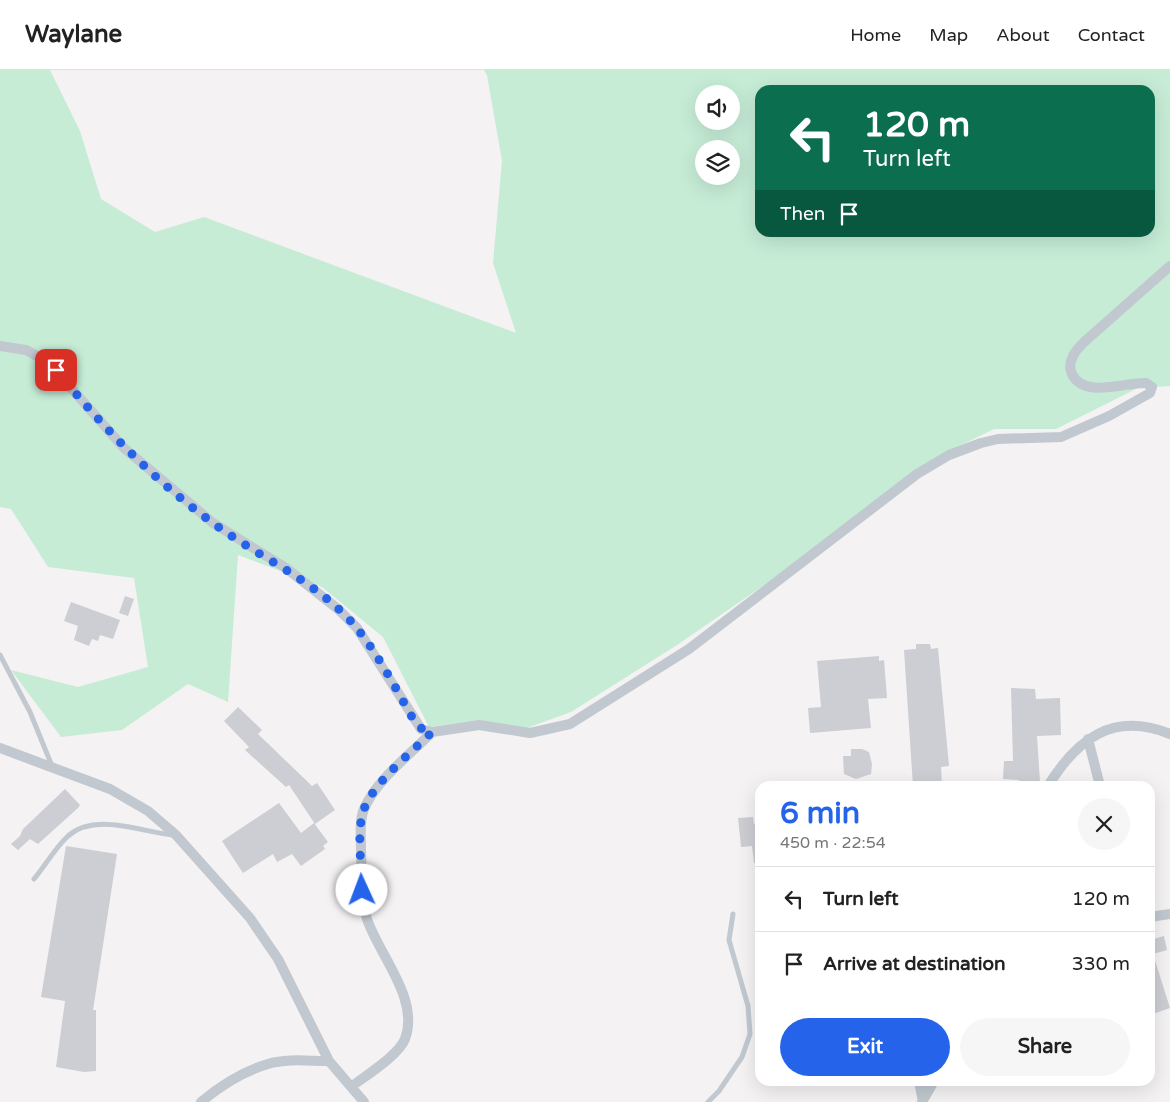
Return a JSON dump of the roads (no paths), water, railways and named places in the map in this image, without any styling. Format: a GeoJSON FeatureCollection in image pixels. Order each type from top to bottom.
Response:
{"type":"FeatureCollection","features":[{"type":"Feature","properties":{"kind":"street"},"geometry":{"type":"LineString","coordinates":[[0,346],[26,350],[48,362],[124,448],[213,523],[286,568],[338,609],[357,628],[416,724],[426,732],[479,725],[530,733],[570,724],[615,693],[689,649],[937,461],[957,451],[998,439],[1037,440],[1061,437],[1109,416],[1150,393],[1152,387],[1146,383],[1092,387],[1082,384],[1074,377],[1070,364],[1074,355],[1084,343],[1170,266]]}},
{"type":"Feature","properties":{"kind":"street"},"geometry":{"type":"LineString","coordinates":[[1051,781],[1060,767],[1088,739],[1103,731],[1137,724],[1170,734]]}},
{"type":"Feature","properties":{"kind":"street"},"geometry":{"type":"LineString","coordinates":[[351,1087],[397,1050],[404,1040],[408,1025],[399,980],[374,936],[364,907],[361,828],[363,811],[371,796],[432,732]]}},
{"type":"Feature","properties":{"kind":"street"},"geometry":{"type":"LineString","coordinates":[[1088,739],[1099,781]]}},
{"type":"Feature","properties":{"kind":"street"},"geometry":{"type":"LineString","coordinates":[[0,748],[110,788],[148,811],[176,835],[250,918],[278,959],[329,1061],[364,1102]]}},
{"type":"Feature","properties":{"kind":"street"},"geometry":{"type":"LineString","coordinates":[[1155,916],[1170,914]]}},
{"type":"Feature","properties":{"kind":"street"},"geometry":{"type":"LineString","coordinates":[[201,1102],[241,1075],[268,1064],[294,1061],[329,1061]]}},
{"type":"Feature","properties":{"kind":"street"},"geometry":{"type":"LineString","coordinates":[[920,1086],[922,1102]]}},
{"type":"Feature","properties":{"kind":"street"},"geometry":{"type":"LineString","coordinates":[[922,1102],[931,1086]]}},
{"type":"Feature","properties":{"kind":"lane"},"geometry":{"type":"LineString","coordinates":[[0,655],[30,712],[53,766]]}},
{"type":"Feature","properties":{"kind":"lane"},"geometry":{"type":"LineString","coordinates":[[34,880],[68,836],[86,826],[111,824],[154,833],[176,835]]}},
{"type":"Feature","properties":{"kind":"lane"},"geometry":{"type":"LineString","coordinates":[[708,1102],[719,1092],[742,1057],[750,1034],[748,1006],[729,940],[733,914]]}}]}
